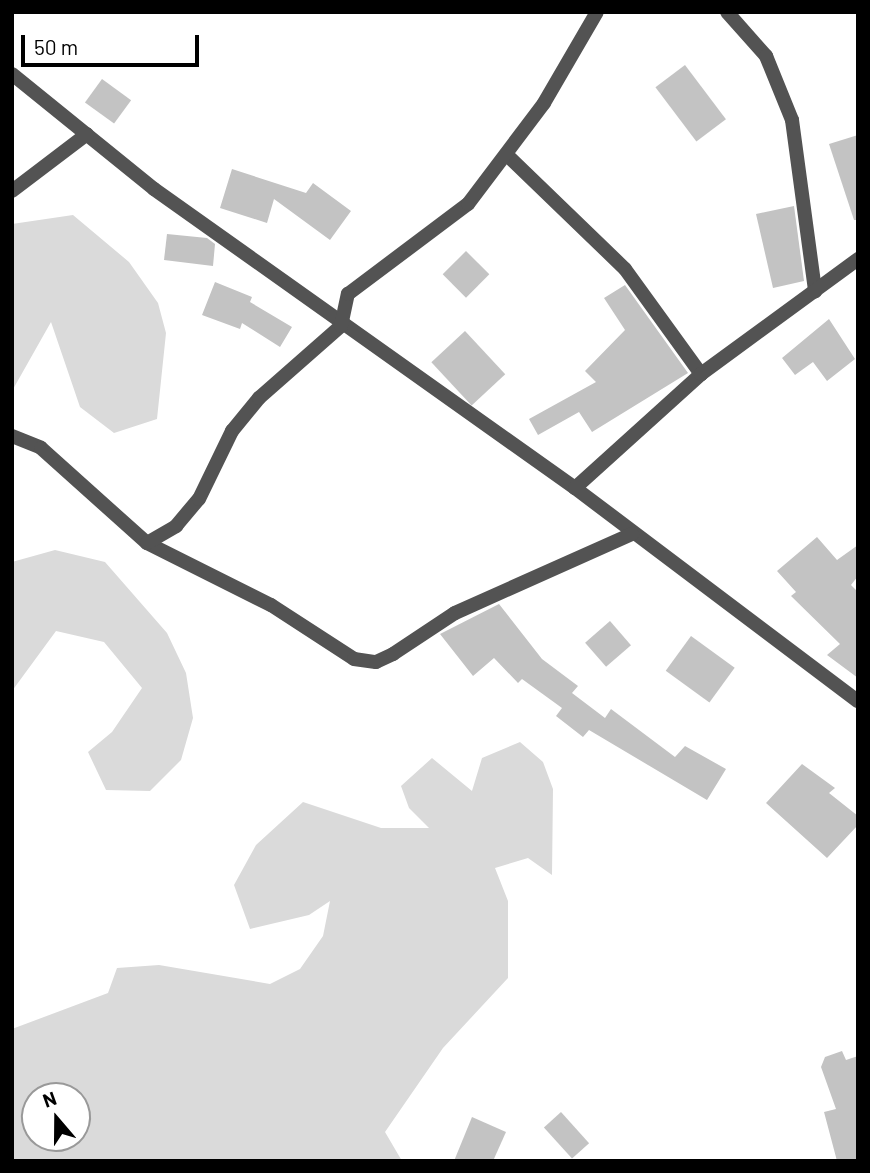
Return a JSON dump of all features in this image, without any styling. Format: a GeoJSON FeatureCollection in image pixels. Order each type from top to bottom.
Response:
{"type":"FeatureCollection","features":[{"type":"Feature","properties":{"kind":"street"},"geometry":{"type":"LineString","coordinates":[[147,543],[176,526],[199,499],[232,431],[259,398],[341,326],[348,294],[468,204],[507,156],[597,12]]}},
{"type":"Feature","properties":{"kind":"street"},"geometry":{"type":"LineString","coordinates":[[732,14],[766,56],[792,120],[815,291]]}},
{"type":"Feature","properties":{"kind":"street"},"geometry":{"type":"LineString","coordinates":[[12,74],[341,326],[575,488],[632,534],[858,701]]}},
{"type":"Feature","properties":{"kind":"street"},"geometry":{"type":"LineString","coordinates":[[12,191],[87,134]]}},
{"type":"Feature","properties":{"kind":"street"},"geometry":{"type":"LineString","coordinates":[[507,156],[625,269],[701,374]]}},
{"type":"Feature","properties":{"kind":"street"},"geometry":{"type":"LineString","coordinates":[[575,488],[701,374],[858,259]]}},
{"type":"Feature","properties":{"kind":"street"},"geometry":{"type":"LineString","coordinates":[[12,436],[41,448],[147,543],[271,605],[354,659],[376,662],[455,613],[632,534]]}},
{"type":"Feature","properties":{"kind":"shaded area"},"geometry":{"type":"Polygon","coordinates":[[[73,215],[129,262],[158,303],[166,333],[157,419],[114,433],[80,407],[51,322],[12,391],[12,224],[73,215]]]}},
{"type":"Feature","properties":{"kind":"shaded area"},"geometry":{"type":"Polygon","coordinates":[[[55,550],[105,562],[167,633],[186,673],[193,718],[181,760],[150,791],[106,790],[88,752],[112,732],[142,688],[104,642],[56,631],[12,691],[12,562],[55,550]]]}},
{"type":"Feature","properties":{"kind":"shaded area"},"geometry":{"type":"Polygon","coordinates":[[[520,742],[543,762],[553,789],[552,875],[528,858],[495,868],[508,901],[508,978],[443,1048],[385,1132],[402,1161],[12,1161],[12,1029],[108,993],[117,968],[159,965],[270,984],[300,969],[323,936],[330,901],[309,915],[250,929],[234,885],[256,845],[303,802],[381,828],[429,828],[409,808],[401,786],[432,758],[472,791],[482,758],[520,742]]]}},
{"type":"Feature","properties":{"kind":"building"},"geometry":{"type":"Polygon","coordinates":[[[685,65],[726,119],[696,142],[655,87],[685,65]]]}},
{"type":"Feature","properties":{"kind":"building"},"geometry":{"type":"Polygon","coordinates":[[[102,79],[131,100],[114,124],[85,102],[102,79]]]}},
{"type":"Feature","properties":{"kind":"building"},"geometry":{"type":"Polygon","coordinates":[[[858,135],[858,220],[854,220],[829,144],[858,135]]]}},
{"type":"Feature","properties":{"kind":"building"},"geometry":{"type":"Polygon","coordinates":[[[232,169],[306,193],[313,183],[351,211],[330,240],[274,199],[267,223],[220,208],[232,169]]]}},
{"type":"Feature","properties":{"kind":"building"},"geometry":{"type":"Polygon","coordinates":[[[794,206],[804,281],[773,288],[756,214],[794,206]]]}},
{"type":"Feature","properties":{"kind":"building"},"geometry":{"type":"Polygon","coordinates":[[[167,234],[207,238],[215,244],[213,266],[164,260],[167,234]]]}},
{"type":"Feature","properties":{"kind":"building"},"geometry":{"type":"Polygon","coordinates":[[[466,251],[489,274],[466,298],[443,274],[466,251]]]}},
{"type":"Feature","properties":{"kind":"building"},"geometry":{"type":"Polygon","coordinates":[[[215,282],[252,297],[250,302],[292,327],[280,347],[242,323],[240,329],[202,315],[215,282]]]}},
{"type":"Feature","properties":{"kind":"building"},"geometry":{"type":"Polygon","coordinates":[[[625,285],[688,373],[592,432],[579,412],[538,435],[529,419],[596,382],[585,371],[625,330],[604,298],[625,285]]]}},
{"type":"Feature","properties":{"kind":"building"},"geometry":{"type":"Polygon","coordinates":[[[829,319],[855,359],[827,381],[813,362],[795,375],[782,358],[829,319]]]}},
{"type":"Feature","properties":{"kind":"building"},"geometry":{"type":"Polygon","coordinates":[[[465,331],[505,374],[472,406],[431,362],[465,331]]]}},
{"type":"Feature","properties":{"kind":"building"},"geometry":{"type":"Polygon","coordinates":[[[817,537],[837,560],[858,545],[858,576],[851,585],[858,592],[858,678],[827,655],[840,644],[791,596],[796,592],[777,571],[817,537]]]}},
{"type":"Feature","properties":{"kind":"building"},"geometry":{"type":"Polygon","coordinates":[[[499,604],[542,659],[578,686],[572,693],[605,718],[611,709],[675,757],[685,746],[726,769],[707,800],[589,730],[583,737],[556,716],[562,708],[522,679],[518,683],[494,658],[473,676],[440,634],[499,604]]]}},
{"type":"Feature","properties":{"kind":"building"},"geometry":{"type":"Polygon","coordinates":[[[610,621],[631,645],[606,667],[585,643],[610,621]]]}},
{"type":"Feature","properties":{"kind":"building"},"geometry":{"type":"Polygon","coordinates":[[[691,636],[735,668],[709,703],[666,671],[691,636]]]}},
{"type":"Feature","properties":{"kind":"building"},"geometry":{"type":"Polygon","coordinates":[[[802,764],[835,788],[829,793],[858,816],[858,825],[827,858],[766,803],[802,764]]]}},
{"type":"Feature","properties":{"kind":"building"},"geometry":{"type":"Polygon","coordinates":[[[842,1051],[846,1060],[858,1056],[858,1161],[837,1161],[824,1112],[836,1109],[821,1067],[825,1057],[842,1051]]]}},
{"type":"Feature","properties":{"kind":"building"},"geometry":{"type":"Polygon","coordinates":[[[561,1112],[589,1143],[572,1159],[544,1127],[561,1112]]]}},
{"type":"Feature","properties":{"kind":"building"},"geometry":{"type":"Polygon","coordinates":[[[472,1117],[506,1132],[493,1161],[454,1161],[472,1117]]]}}]}
